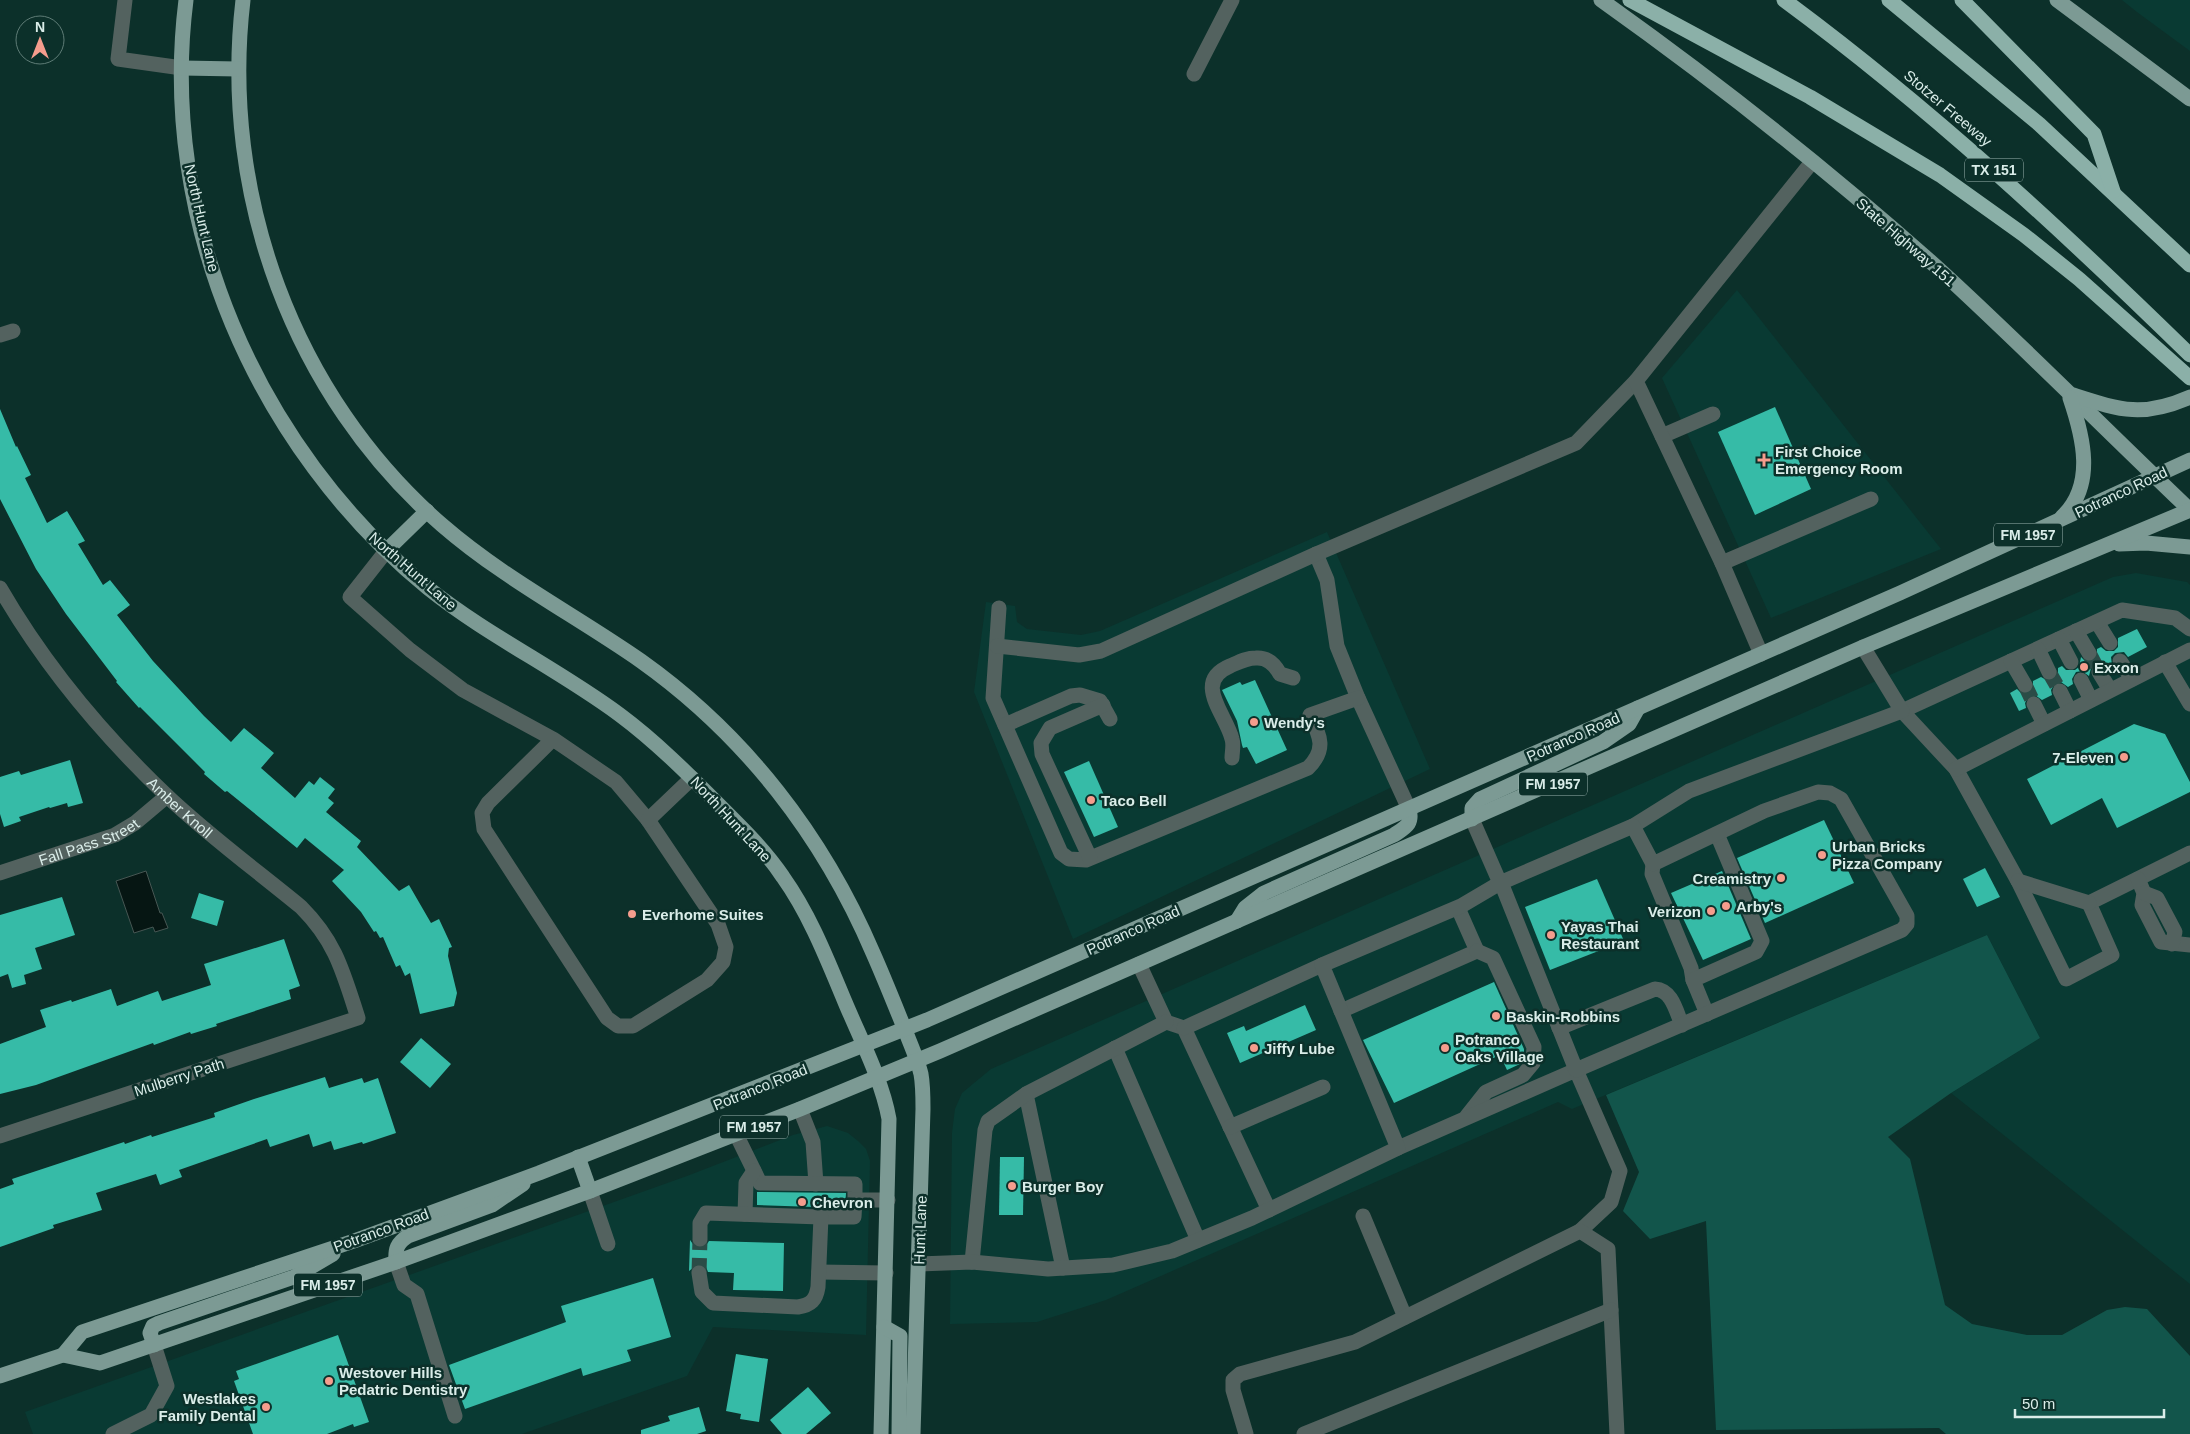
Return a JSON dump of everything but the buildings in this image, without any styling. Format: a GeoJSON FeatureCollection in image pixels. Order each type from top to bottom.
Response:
{"type":"FeatureCollection","features":[{"type":"Feature","properties":{"kind":"highway"},"geometry":{"type":"LineString","coordinates":[[1630,0],[1802,92],[1940,175],[2024,235],[2079,279],[2185,374]]}},
{"type":"Feature","properties":{"kind":"highway","name":"Stotzer Freeway"},"geometry":{"type":"LineString","coordinates":[[1784,0],[1885,78],[1974,153],[2074,244],[2190,355]]}},
{"type":"Feature","properties":{"kind":"highway"},"geometry":{"type":"LineString","coordinates":[[1889,0],[1984,76],[2114,192],[2190,265]]}},
{"type":"Feature","properties":{"kind":"highway"},"geometry":{"type":"LineString","coordinates":[[1962,0],[2094,134],[2114,192]]}},
{"type":"Feature","properties":{"kind":"main road","name":"North Hunt Lane"},"geometry":{"type":"LineString","coordinates":[[186,0],[182,68],[184,129],[194,198],[210,263],[228,314],[263,390],[294,441],[325,484],[387,550],[429,588],[619,715],[692,778],[759,847],[782,875],[818,940],[863,1046]]}},
{"type":"Feature","properties":{"kind":"main road"},"geometry":{"type":"LineString","coordinates":[[243,0],[238,69],[241,126],[251,196],[263,244],[281,297],[311,362],[339,407],[368,447],[426,511],[487,561],[643,663],[696,704],[740,746],[796,814],[833,872],[865,933],[904,1029]]}},
{"type":"Feature","properties":{"kind":"main road","name":"State Highway 151"},"geometry":{"type":"LineString","coordinates":[[1601,0],[1720,88],[1812,162],[1934,266],[2190,510]]}},
{"type":"Feature","properties":{"kind":"main road"},"geometry":{"type":"LineString","coordinates":[[2057,0],[2190,99]]}},
{"type":"Feature","properties":{"kind":"main road"},"geometry":{"type":"LineString","coordinates":[[182,68],[238,69]]}},
{"type":"Feature","properties":{"kind":"main road"},"geometry":{"type":"LineString","coordinates":[[2069,394],[2111,407],[2134,411],[2159,409],[2190,397]]}},
{"type":"Feature","properties":{"kind":"main road"},"geometry":{"type":"LineString","coordinates":[[2056,522],[2075,502],[2079,494],[2084,464],[2082,437],[2069,394]]}},
{"type":"Feature","properties":{"kind":"main road","name":"Potranco Road"},"geometry":{"type":"LineString","coordinates":[[63,1355],[82,1332],[354,1240],[539,1173],[904,1029],[1761,654],[2190,460]]}},
{"type":"Feature","properties":{"kind":"main road","name":"FM 1957"},"geometry":{"type":"LineString","coordinates":[[63,1355],[100,1363],[154,1345],[396,1262],[590,1191],[800,1109],[1236,922],[1863,647],[2190,510]]}},
{"type":"Feature","properties":{"kind":"main road"},"geometry":{"type":"LineString","coordinates":[[387,550],[426,511]]}},
{"type":"Feature","properties":{"kind":"main road"},"geometry":{"type":"LineString","coordinates":[[2107,544],[2146,542],[2190,547]]}},
{"type":"Feature","properties":{"kind":"main road"},"geometry":{"type":"LineString","coordinates":[[1472,819],[1472,808],[1480,799],[1603,742],[1629,724],[1638,708]]}},
{"type":"Feature","properties":{"kind":"main road"},"geometry":{"type":"LineString","coordinates":[[1236,922],[1246,908],[1264,893],[1394,835],[1408,826],[1411,819],[1409,809]]}},
{"type":"Feature","properties":{"kind":"main road","name":"Hunt Lane"},"geometry":{"type":"LineString","coordinates":[[904,1029],[921,1076],[923,1108],[913,1434]]}},
{"type":"Feature","properties":{"kind":"main road"},"geometry":{"type":"LineString","coordinates":[[863,1046],[876,1077],[888,1119],[888,1200],[882,1434]]}},
{"type":"Feature","properties":{"kind":"main road"},"geometry":{"type":"LineString","coordinates":[[578,1157],[590,1191]]}},
{"type":"Feature","properties":{"kind":"main road"},"geometry":{"type":"LineString","coordinates":[[396,1262],[395,1252],[399,1242],[408,1236],[492,1205],[539,1173]]}},
{"type":"Feature","properties":{"kind":"main road"},"geometry":{"type":"LineString","coordinates":[[154,1345],[150,1333],[153,1326],[294,1277],[354,1240]]}},
{"type":"Feature","properties":{"kind":"main road"},"geometry":{"type":"LineString","coordinates":[[884,1327],[900,1336],[899,1434]]}},
{"type":"Feature","properties":{"kind":"main road"},"geometry":{"type":"LineString","coordinates":[[0,1376],[63,1355]]}},
{"type":"Feature","properties":{"kind":"street"},"geometry":{"type":"LineString","coordinates":[[126,0],[118,59],[182,68]]}},
{"type":"Feature","properties":{"kind":"street"},"geometry":{"type":"LineString","coordinates":[[1194,74],[1232,0]]}},
{"type":"Feature","properties":{"kind":"street"},"geometry":{"type":"LineString","coordinates":[[997,646],[1079,655],[1101,651],[1316,554],[1576,443],[1636,381],[1812,162]]}},
{"type":"Feature","properties":{"kind":"street"},"geometry":{"type":"LineString","coordinates":[[1636,381],[1722,563],[1761,654]]}},
{"type":"Feature","properties":{"kind":"street"},"geometry":{"type":"LineString","coordinates":[[1662,436],[1713,414]]}},
{"type":"Feature","properties":{"kind":"street"},"geometry":{"type":"LineString","coordinates":[[1722,563],[1871,499]]}},
{"type":"Feature","properties":{"kind":"street"},"geometry":{"type":"LineString","coordinates":[[387,550],[350,597],[410,650],[463,690],[553,739],[616,782],[648,820],[718,924],[726,947],[723,962],[707,980],[633,1026],[618,1026],[607,1018],[484,829],[482,813],[488,803],[553,739]]}},
{"type":"Feature","properties":{"kind":"street"},"geometry":{"type":"LineString","coordinates":[[1316,554],[1327,580],[1337,646],[1358,698],[1409,809]]}},
{"type":"Feature","properties":{"kind":"street","name":"Amber Knoll"},"geometry":{"type":"LineString","coordinates":[[3,598],[47,662],[106,734],[167,796],[301,907],[319,925],[331,942],[358,1018]]}},
{"type":"Feature","properties":{"kind":"street"},"geometry":{"type":"LineString","coordinates":[[1000,608],[993,698],[1061,853],[1069,859],[1078,861],[1090,858],[1308,768],[1315,761],[1321,745],[1320,736],[1310,715],[1358,698]]}},
{"type":"Feature","properties":{"kind":"street"},"geometry":{"type":"LineString","coordinates":[[972,1262],[985,1130],[988,1121],[1026,1094],[1166,1022],[1184,1028],[1322,965],[1458,908],[1500,883],[1633,826],[1689,791],[1902,711],[2122,610],[2175,618],[2190,629]]}},
{"type":"Feature","properties":{"kind":"street"},"geometry":{"type":"LineString","coordinates":[[2097,622],[2110,643]]}},
{"type":"Feature","properties":{"kind":"street"},"geometry":{"type":"LineString","coordinates":[[2076,631],[2089,653]]}},
{"type":"Feature","properties":{"kind":"street"},"geometry":{"type":"LineString","coordinates":[[2059,639],[2071,662]]}},
{"type":"Feature","properties":{"kind":"street"},"geometry":{"type":"LineString","coordinates":[[1863,647],[1902,711],[1956,769],[2018,880],[2066,979],[2112,955],[2089,903]]}},
{"type":"Feature","properties":{"kind":"street"},"geometry":{"type":"LineString","coordinates":[[2038,649],[2049,672]]}},
{"type":"Feature","properties":{"kind":"street"},"geometry":{"type":"LineString","coordinates":[[1956,769],[2190,650]]}},
{"type":"Feature","properties":{"kind":"street"},"geometry":{"type":"LineString","coordinates":[[1232,758],[1232,740],[1213,696],[1212,687],[1218,674],[1224,668],[1245,659],[1260,658],[1274,665],[1280,674],[1293,678]]}},
{"type":"Feature","properties":{"kind":"street"},"geometry":{"type":"LineString","coordinates":[[2011,661],[2025,685]]}},
{"type":"Feature","properties":{"kind":"street"},"geometry":{"type":"LineString","coordinates":[[2120,661],[2132,679]]}},
{"type":"Feature","properties":{"kind":"street"},"geometry":{"type":"LineString","coordinates":[[2165,662],[2190,704]]}},
{"type":"Feature","properties":{"kind":"street"},"geometry":{"type":"LineString","coordinates":[[2099,672],[2110,690]]}},
{"type":"Feature","properties":{"kind":"street"},"geometry":{"type":"LineString","coordinates":[[2080,680],[2091,700]]}},
{"type":"Feature","properties":{"kind":"street"},"geometry":{"type":"LineString","coordinates":[[2060,691],[2070,711]]}},
{"type":"Feature","properties":{"kind":"street"},"geometry":{"type":"LineString","coordinates":[[1005,725],[1071,696],[1089,696],[1100,701],[1110,719]]}},
{"type":"Feature","properties":{"kind":"street"},"geometry":{"type":"LineString","coordinates":[[2034,704],[2044,724]]}},
{"type":"Feature","properties":{"kind":"street"},"geometry":{"type":"LineString","coordinates":[[1090,858],[1042,754],[1042,743],[1050,728],[1103,705]]}},
{"type":"Feature","properties":{"kind":"street"},"geometry":{"type":"LineString","coordinates":[[648,820],[692,778]]}},
{"type":"Feature","properties":{"kind":"street"},"geometry":{"type":"LineString","coordinates":[[918,1264],[972,1262],[1048,1269],[1113,1264],[1172,1251],[1269,1210],[1398,1148],[1902,930],[1907,924],[1907,916],[1841,798],[1830,793],[1818,792],[1764,811],[1653,864]]}},
{"type":"Feature","properties":{"kind":"street","name":"Fall Pass Street"},"geometry":{"type":"LineString","coordinates":[[0,873],[115,835],[135,823],[167,796]]}},
{"type":"Feature","properties":{"kind":"street"},"geometry":{"type":"LineString","coordinates":[[1246,1434],[1233,1390],[1233,1380],[1240,1374],[1355,1342],[1580,1231],[1611,1202],[1620,1171],[1472,819]]}},
{"type":"Feature","properties":{"kind":"street"},"geometry":{"type":"LineString","coordinates":[[1633,826],[1653,864],[1652,874],[1708,1014]]}},
{"type":"Feature","properties":{"kind":"street"},"geometry":{"type":"LineString","coordinates":[[1693,980],[1756,952],[1762,941],[1717,834]]}},
{"type":"Feature","properties":{"kind":"street"},"geometry":{"type":"LineString","coordinates":[[2018,880],[2089,903],[2141,886],[2190,853]]}},
{"type":"Feature","properties":{"kind":"street"},"geometry":{"type":"LineString","coordinates":[[2141,886],[2142,905],[2161,942],[2190,944]]}},
{"type":"Feature","properties":{"kind":"street"},"geometry":{"type":"LineString","coordinates":[[1458,908],[1477,951],[1493,958],[1534,1047],[1533,1063],[1523,1075],[1486,1092],[1465,1119]]}},
{"type":"Feature","properties":{"kind":"street"},"geometry":{"type":"LineString","coordinates":[[1341,1011],[1477,951]]}},
{"type":"Feature","properties":{"kind":"street"},"geometry":{"type":"LineString","coordinates":[[1139,964],[1166,1022]]}},
{"type":"Feature","properties":{"kind":"street"},"geometry":{"type":"LineString","coordinates":[[1322,965],[1398,1148]]}},
{"type":"Feature","properties":{"kind":"street"},"geometry":{"type":"LineString","coordinates":[[1559,1028],[1655,989],[1662,989],[1668,993],[1682,1025]]}},
{"type":"Feature","properties":{"kind":"street","name":"Mulberry Path"},"geometry":{"type":"LineString","coordinates":[[0,1136],[358,1018]]}},
{"type":"Feature","properties":{"kind":"street"},"geometry":{"type":"LineString","coordinates":[[1184,1028],[1269,1210]]}},
{"type":"Feature","properties":{"kind":"street"},"geometry":{"type":"LineString","coordinates":[[1115,1048],[1198,1240]]}},
{"type":"Feature","properties":{"kind":"street"},"geometry":{"type":"LineString","coordinates":[[1230,1127],[1323,1087]]}},
{"type":"Feature","properties":{"kind":"street"},"geometry":{"type":"LineString","coordinates":[[1026,1094],[1063,1268]]}},
{"type":"Feature","properties":{"kind":"street"},"geometry":{"type":"LineString","coordinates":[[800,1109],[813,1142],[816,1184]]}},
{"type":"Feature","properties":{"kind":"street"},"geometry":{"type":"LineString","coordinates":[[700,1238],[701,1219],[706,1213],[854,1217],[855,1184],[760,1183],[736,1134]]}},
{"type":"Feature","properties":{"kind":"street"},"geometry":{"type":"LineString","coordinates":[[745,1214],[746,1183],[754,1171]]}},
{"type":"Feature","properties":{"kind":"street"},"geometry":{"type":"LineString","coordinates":[[590,1191],[608,1244]]}},
{"type":"Feature","properties":{"kind":"street"},"geometry":{"type":"LineString","coordinates":[[855,1200],[888,1200]]}},
{"type":"Feature","properties":{"kind":"street"},"geometry":{"type":"LineString","coordinates":[[699,1273],[702,1292],[713,1303],[798,1307],[809,1305],[816,1296],[821,1216]]}},
{"type":"Feature","properties":{"kind":"street"},"geometry":{"type":"LineString","coordinates":[[1363,1216],[1405,1317]]}},
{"type":"Feature","properties":{"kind":"street"},"geometry":{"type":"LineString","coordinates":[[1580,1231],[1608,1249],[1617,1434]]}},
{"type":"Feature","properties":{"kind":"street"},"geometry":{"type":"LineString","coordinates":[[396,1262],[404,1285],[417,1294],[455,1416]]}},
{"type":"Feature","properties":{"kind":"street"},"geometry":{"type":"LineString","coordinates":[[819,1272],[886,1273]]}},
{"type":"Feature","properties":{"kind":"street"},"geometry":{"type":"LineString","coordinates":[[1304,1434],[1611,1310]]}},
{"type":"Feature","properties":{"kind":"street"},"geometry":{"type":"LineString","coordinates":[[113,1434],[151,1415],[167,1386],[154,1345]]}},
{"type":"Feature","properties":{"kind":"shaded area"},"geometry":{"type":"Polygon","coordinates":[[[2122,0],[2190,0],[2190,51],[2137,12],[2122,0]]]}},
{"type":"Feature","properties":{"kind":"shaded area"},"geometry":{"type":"Polygon","coordinates":[[[1737,290],[1941,549],[1771,618],[1662,378],[1737,290]]]}},
{"type":"Feature","properties":{"kind":"shaded area"},"geometry":{"type":"Polygon","coordinates":[[[1327,532],[1430,769],[1073,939],[974,692],[986,602],[1015,606],[1017,622],[1027,629],[1081,635],[1100,631],[1327,532]]]}},
{"type":"Feature","properties":{"kind":"shaded area"},"geometry":{"type":"Polygon","coordinates":[[[2136,573],[2187,582],[2190,585],[2190,1284],[1951,1093],[2040,1038],[1987,935],[1572,1109],[1558,1102],[1106,1300],[1037,1322],[950,1324],[952,1133],[955,1109],[962,1093],[991,1069],[2113,577],[2136,573]]]}},
{"type":"Feature","properties":{"kind":"shaded area"},"geometry":{"type":"Polygon","coordinates":[[[146,871],[160,913],[162,913],[168,928],[155,932],[153,927],[134,933],[116,881],[146,871]]]}},
{"type":"Feature","properties":{"kind":"shaded area"},"geometry":{"type":"Polygon","coordinates":[[[827,1126],[848,1133],[858,1141],[866,1149],[870,1161],[866,1335],[713,1327],[687,1376],[522,1434],[33,1434],[25,1412],[687,1176],[793,1135],[827,1126]]]}},
{"type":"Feature","properties":{"kind":"green space"},"geometry":{"type":"Polygon","coordinates":[[[1987,935],[2040,1038],[1951,1093],[1888,1137],[1910,1159],[1945,1305],[1972,1324],[2027,1335],[2062,1335],[2107,1310],[2125,1307],[2147,1309],[2190,1356],[2190,1434],[1946,1434],[1939,1428],[1716,1430],[1706,1221],[1650,1239],[1623,1211],[1639,1172],[1606,1095],[1987,935]]]}},
{"type":"Feature","properties":{"kind":"tunnel"},"geometry":{"type":"LineString","coordinates":[[2089,653],[2099,672]]}},
{"type":"Feature","properties":{"kind":"tunnel"},"geometry":{"type":"LineString","coordinates":[[2049,672],[2060,691]]}},
{"type":"Feature","properties":{"kind":"tunnel"},"geometry":{"type":"LineString","coordinates":[[2025,685],[2034,704]]}},
{"type":"Feature","properties":{"kind":"tunnel"},"geometry":{"type":"LineString","coordinates":[[699,1273],[700,1239]]}},
{"type":"Feature","properties":{"kind":"place","name":"First Choice Emergency Room"},"geometry":{"type":"Point","coordinates":[1764,460]}},
{"type":"Feature","properties":{"kind":"place","name":"Exxon"},"geometry":{"type":"Point","coordinates":[2084,667]}},
{"type":"Feature","properties":{"kind":"place","name":"Wendy's"},"geometry":{"type":"Point","coordinates":[1254,722]}},
{"type":"Feature","properties":{"kind":"place","name":"7-Eleven"},"geometry":{"type":"Point","coordinates":[2124,757]}},
{"type":"Feature","properties":{"kind":"place","name":"Taco Bell"},"geometry":{"type":"Point","coordinates":[1091,800]}},
{"type":"Feature","properties":{"kind":"place","name":"Urban Bricks Pizza Company"},"geometry":{"type":"Point","coordinates":[1822,855]}},
{"type":"Feature","properties":{"kind":"place","name":"Creamistry"},"geometry":{"type":"Point","coordinates":[1781,878]}},
{"type":"Feature","properties":{"kind":"place","name":"Arby's"},"geometry":{"type":"Point","coordinates":[1726,906]}},
{"type":"Feature","properties":{"kind":"place","name":"Verizon"},"geometry":{"type":"Point","coordinates":[1711,911]}},
{"type":"Feature","properties":{"kind":"place","name":"Everhome Suites"},"geometry":{"type":"Point","coordinates":[632,914]}},
{"type":"Feature","properties":{"kind":"place","name":"Yayas Thai Restaurant"},"geometry":{"type":"Point","coordinates":[1551,935]}},
{"type":"Feature","properties":{"kind":"place","name":"Baskin-Robbins"},"geometry":{"type":"Point","coordinates":[1496,1016]}},
{"type":"Feature","properties":{"kind":"place","name":"Jiffy Lube"},"geometry":{"type":"Point","coordinates":[1254,1048]}},
{"type":"Feature","properties":{"kind":"place","name":"Potranco Oaks Village"},"geometry":{"type":"Point","coordinates":[1445,1048]}},
{"type":"Feature","properties":{"kind":"place","name":"Burger Boy"},"geometry":{"type":"Point","coordinates":[1012,1186]}},
{"type":"Feature","properties":{"kind":"place","name":"Chevron"},"geometry":{"type":"Point","coordinates":[802,1202]}},
{"type":"Feature","properties":{"kind":"place","name":"Westover Hills Pedatric Dentistry"},"geometry":{"type":"Point","coordinates":[329,1381]}},
{"type":"Feature","properties":{"kind":"place","name":"Westlakes Family Dental"},"geometry":{"type":"Point","coordinates":[266,1407]}}]}
